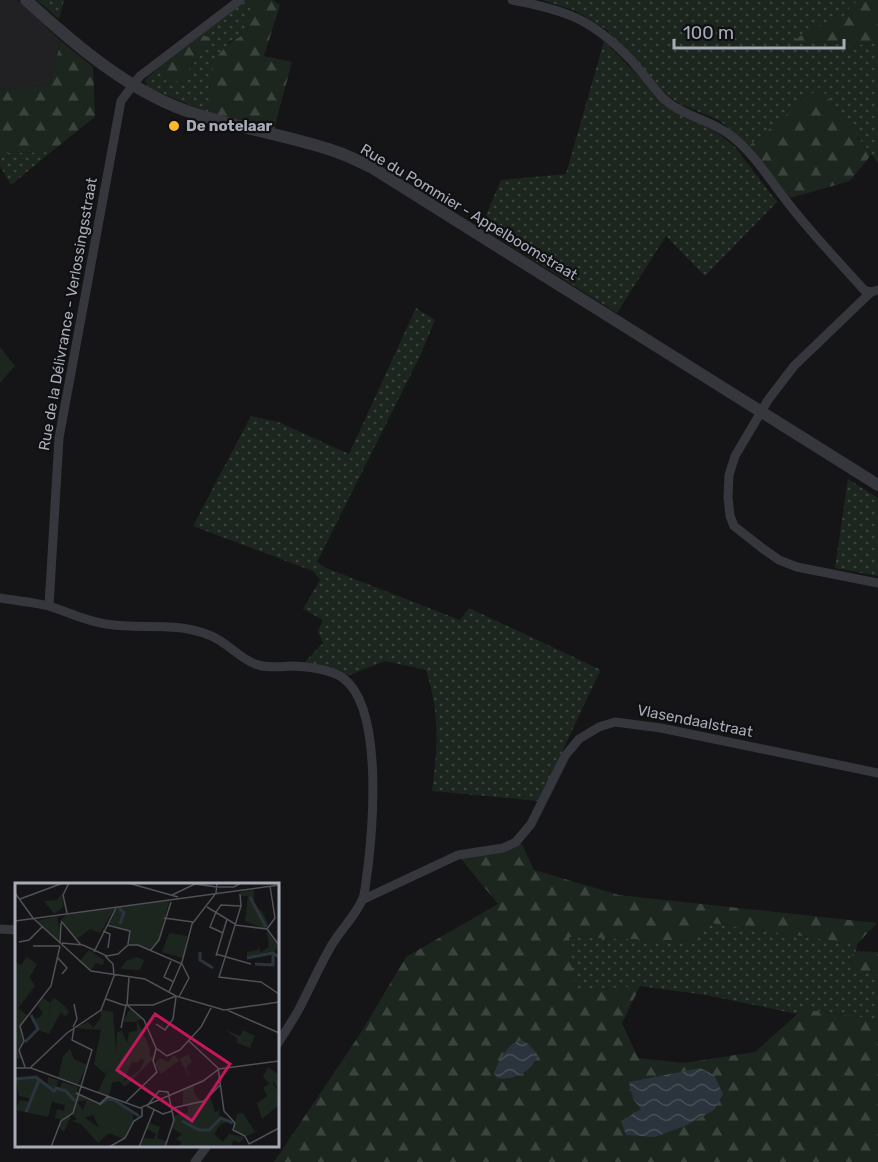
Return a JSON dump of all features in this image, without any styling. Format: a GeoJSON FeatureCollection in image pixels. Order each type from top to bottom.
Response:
{"type":"FeatureCollection","features":[{"type":"Feature","properties":{"kind":"street","name":"Rue du Pommier - Appelboomstraat"},"geometry":{"type":"LineString","coordinates":[[26,0],[51,23],[133,86],[194,114],[309,143],[339,152],[371,167],[878,484]]}},
{"type":"Feature","properties":{"kind":"street"},"geometry":{"type":"LineString","coordinates":[[133,86],[140,76],[240,0]]}},
{"type":"Feature","properties":{"kind":"street"},"geometry":{"type":"LineString","coordinates":[[512,0],[552,7],[577,17],[604,34],[673,106],[718,127],[735,138],[808,227],[864,290],[875,291]]}},
{"type":"Feature","properties":{"kind":"street","name":"Rue de la Délivrance - Verlossingsstraat"},"geometry":{"type":"LineString","coordinates":[[49,606],[59,438],[121,101],[133,86]]}},
{"type":"Feature","properties":{"kind":"street"},"geometry":{"type":"LineString","coordinates":[[875,291],[794,366],[761,411],[735,456],[729,475],[728,497],[730,516],[734,526],[780,560],[797,567],[878,583]]}},
{"type":"Feature","properties":{"kind":"street"},"geometry":{"type":"LineString","coordinates":[[0,598],[49,606],[87,620],[106,624],[168,625],[185,628],[210,635],[227,644],[254,664],[269,667],[297,666],[328,672],[343,678],[352,688],[361,704],[370,747],[374,782],[372,831],[365,888],[362,900],[329,949],[298,1011],[279,1041]]}},
{"type":"Feature","properties":{"kind":"street","name":"Vlasendaalstraat"},"geometry":{"type":"LineString","coordinates":[[362,900],[458,855],[503,848],[516,842],[531,824],[566,756],[579,739],[599,727],[615,722],[661,728],[878,773]]}},
{"type":"Feature","properties":{"kind":"street"},"geometry":{"type":"LineString","coordinates":[[0,929],[15,930]]}},
{"type":"Feature","properties":{"kind":"street"},"geometry":{"type":"LineString","coordinates":[[195,1162],[206,1147]]}},
{"type":"Feature","properties":{"kind":"shaded area"},"geometry":{"type":"Polygon","coordinates":[[[0,0],[17,0],[61,41],[50,84],[0,90],[0,0]]]}},
{"type":"Feature","properties":{"kind":"green space"},"geometry":{"type":"Polygon","coordinates":[[[37,0],[64,0],[59,19],[37,0]]]}},
{"type":"Feature","properties":{"kind":"green space"},"geometry":{"type":"Polygon","coordinates":[[[245,0],[258,0],[251,3],[247,33],[229,42],[209,86],[212,101],[208,112],[148,88],[145,80],[162,64],[181,82],[208,47],[201,35],[245,0]]]}},
{"type":"Feature","properties":{"kind":"green space"},"geometry":{"type":"Polygon","coordinates":[[[258,0],[273,0],[280,5],[264,56],[292,62],[274,129],[208,112],[211,74],[217,59],[226,47],[247,33],[251,3],[258,0]]]}},
{"type":"Feature","properties":{"kind":"green space"},"geometry":{"type":"Polygon","coordinates":[[[542,0],[860,0],[852,5],[843,17],[792,44],[827,42],[851,46],[878,42],[878,163],[820,88],[749,146],[719,120],[680,104],[668,96],[607,30],[576,11],[542,0]]]}},
{"type":"Feature","properties":{"kind":"green space"},"geometry":{"type":"Polygon","coordinates":[[[860,0],[878,0],[878,42],[851,46],[827,42],[791,44],[806,31],[843,17],[852,5],[860,0]]]}},
{"type":"Feature","properties":{"kind":"green space"},"geometry":{"type":"Polygon","coordinates":[[[201,35],[212,38],[208,48],[192,65],[181,82],[162,80],[162,64],[201,35]]]}},
{"type":"Feature","properties":{"kind":"green space"},"geometry":{"type":"Polygon","coordinates":[[[61,41],[93,67],[95,117],[51,152],[0,153],[0,90],[50,84],[61,41]]]}},
{"type":"Feature","properties":{"kind":"green space"},"geometry":{"type":"Polygon","coordinates":[[[604,41],[645,83],[735,147],[777,202],[705,276],[666,236],[617,313],[481,227],[501,180],[566,174],[604,41]]]}},
{"type":"Feature","properties":{"kind":"green space"},"geometry":{"type":"Polygon","coordinates":[[[820,87],[871,155],[850,181],[790,198],[749,146],[820,87]]]}},
{"type":"Feature","properties":{"kind":"green space"},"geometry":{"type":"Polygon","coordinates":[[[51,152],[11,185],[0,166],[0,153],[51,152]]]}},
{"type":"Feature","properties":{"kind":"green space"},"geometry":{"type":"Polygon","coordinates":[[[416,308],[435,320],[420,356],[317,562],[326,568],[460,620],[469,608],[599,669],[539,801],[432,791],[436,759],[436,716],[426,670],[385,661],[347,676],[303,664],[323,643],[318,631],[323,620],[303,609],[320,580],[313,571],[193,526],[251,416],[278,422],[349,454],[416,308]]]}},
{"type":"Feature","properties":{"kind":"green space"},"geometry":{"type":"Polygon","coordinates":[[[0,347],[15,366],[0,383],[0,347]]]}},
{"type":"Feature","properties":{"kind":"green space"},"geometry":{"type":"Polygon","coordinates":[[[848,479],[878,498],[878,576],[835,568],[848,479]]]}},
{"type":"Feature","properties":{"kind":"green space"},"geometry":{"type":"Polygon","coordinates":[[[516,842],[522,844],[534,870],[619,895],[877,923],[857,944],[704,922],[694,941],[569,937],[575,991],[640,986],[622,1023],[638,1058],[684,1063],[755,1052],[803,1009],[878,1020],[878,1162],[274,1162],[360,1034],[406,957],[498,904],[458,855],[516,842]],[[700,1068],[630,1082],[641,1109],[630,1116],[626,1135],[700,1068]]]}},
{"type":"Feature","properties":{"kind":"green space"},"geometry":{"type":"Polygon","coordinates":[[[704,922],[857,944],[856,951],[849,960],[859,971],[878,973],[878,1020],[803,1009],[797,1014],[706,995],[640,986],[574,991],[569,937],[694,941],[704,922]]]}},
{"type":"Feature","properties":{"kind":"green space"},"geometry":{"type":"Polygon","coordinates":[[[856,951],[878,952],[878,973],[859,971],[849,959],[856,951]]]}},
{"type":"Feature","properties":{"kind":"water"},"geometry":{"type":"Polygon","coordinates":[[[521,1040],[529,1045],[537,1057],[531,1067],[514,1077],[497,1078],[494,1073],[501,1058],[512,1045],[521,1040]]]}},
{"type":"Feature","properties":{"kind":"water"},"geometry":{"type":"Polygon","coordinates":[[[700,1068],[714,1075],[723,1094],[714,1110],[687,1125],[655,1137],[626,1135],[621,1121],[641,1109],[633,1099],[629,1082],[700,1068]]]}},
{"type":"Feature","properties":{"kind":"place","name":"De notelaar"},"geometry":{"type":"Point","coordinates":[174,126]}}]}
